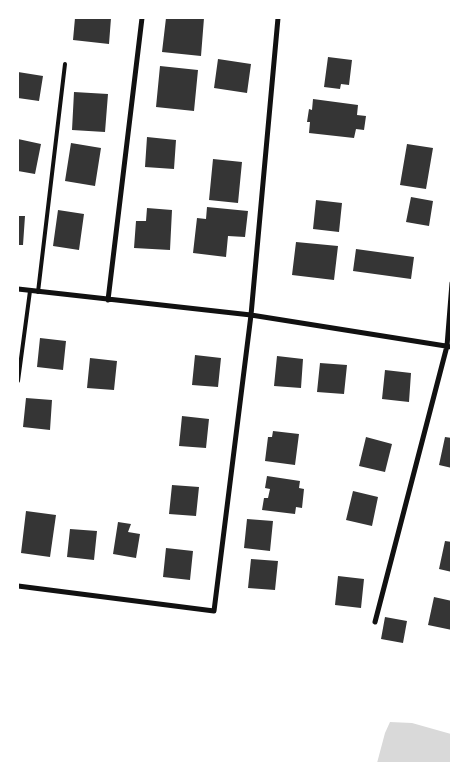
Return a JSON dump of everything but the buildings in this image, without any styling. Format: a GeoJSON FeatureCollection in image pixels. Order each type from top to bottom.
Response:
{"type":"FeatureCollection","features":[{"type":"Feature","properties":{"kind":"street"},"geometry":{"type":"LineString","coordinates":[[108,300],[142,18]]}},
{"type":"Feature","properties":{"kind":"street"},"geometry":{"type":"LineString","coordinates":[[18,586],[214,611],[251,315],[278,18]]}},
{"type":"Feature","properties":{"kind":"street"},"geometry":{"type":"LineString","coordinates":[[375,622],[449,347],[452,283]]}},
{"type":"Feature","properties":{"kind":"street"},"geometry":{"type":"LineString","coordinates":[[18,289],[251,315],[449,347]]}},
{"type":"Feature","properties":{"kind":"lane"},"geometry":{"type":"LineString","coordinates":[[38,292],[65,64]]}},
{"type":"Feature","properties":{"kind":"lane"},"geometry":{"type":"LineString","coordinates":[[18,381],[30,291]]}},
{"type":"Feature","properties":{"kind":"shaded area"},"geometry":{"type":"Polygon","coordinates":[[[390,722],[412,723],[451,734],[451,763],[377,763],[390,722]]]}}]}
